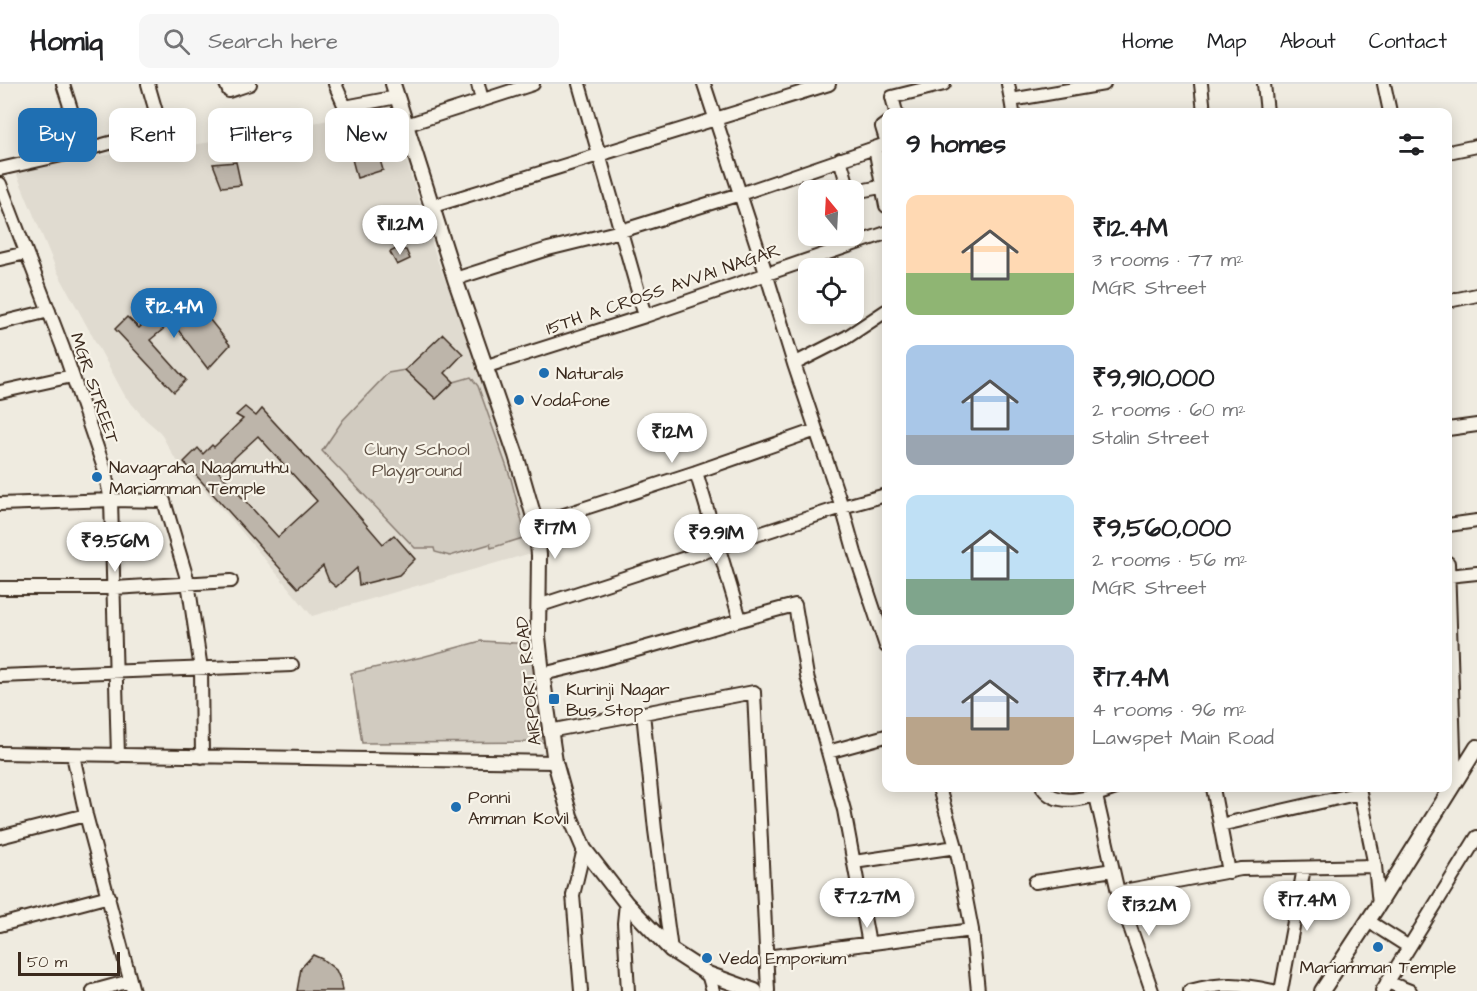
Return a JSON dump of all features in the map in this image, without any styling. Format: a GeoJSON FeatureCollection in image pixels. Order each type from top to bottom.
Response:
{"type":"FeatureCollection","features":[{"type":"Feature","properties":{"kind":"street"},"geometry":{"type":"LineString","coordinates":[[63,84],[71,108]]}},
{"type":"Feature","properties":{"kind":"street"},"geometry":{"type":"LineString","coordinates":[[97,146],[161,129],[148,84]]}},
{"type":"Feature","properties":{"kind":"street"},"geometry":{"type":"LineString","coordinates":[[226,84],[229,91],[250,84]]}},
{"type":"Feature","properties":{"kind":"street"},"geometry":{"type":"LineString","coordinates":[[335,84],[345,107],[395,90]]}},
{"type":"Feature","properties":{"kind":"street"},"geometry":{"type":"LineString","coordinates":[[477,84],[483,100]]}},
{"type":"Feature","properties":{"kind":"street"},"geometry":{"type":"LineString","coordinates":[[409,124],[533,84]]}},
{"type":"Feature","properties":{"kind":"street"},"geometry":{"type":"LineString","coordinates":[[579,84],[645,316]]}},
{"type":"Feature","properties":{"kind":"street"},"geometry":{"type":"LineString","coordinates":[[704,84],[882,634]]}},
{"type":"Feature","properties":{"kind":"street"},"geometry":{"type":"LineString","coordinates":[[432,206],[829,84]]}},
{"type":"Feature","properties":{"kind":"street"},"geometry":{"type":"LineString","coordinates":[[888,84],[895,108]]}},
{"type":"Feature","properties":{"kind":"street"},"geometry":{"type":"LineString","coordinates":[[892,97],[944,84]]}},
{"type":"Feature","properties":{"kind":"street"},"geometry":{"type":"LineString","coordinates":[[1008,84],[1012,106],[1104,84]]}},
{"type":"Feature","properties":{"kind":"street"},"geometry":{"type":"LineString","coordinates":[[1201,84],[1204,108]]}},
{"type":"Feature","properties":{"kind":"street"},"geometry":{"type":"LineString","coordinates":[[1264,84],[1267,108]]}},
{"type":"Feature","properties":{"kind":"street"},"geometry":{"type":"LineString","coordinates":[[1384,84],[1389,108]]}},
{"type":"Feature","properties":{"kind":"street","name":"AIRPORT ROAD"},"geometry":{"type":"LineString","coordinates":[[395,90],[401,108]]}},
{"type":"Feature","properties":{"kind":"street","name":"AIRPORT ROAD"},"geometry":{"type":"LineString","coordinates":[[409,134],[454,279],[516,455],[536,524],[539,555],[538,638],[542,674],[555,762],[570,816],[584,849],[626,903],[671,950],[708,974],[755,991]]}},
{"type":"Feature","properties":{"kind":"street"},"geometry":{"type":"LineString","coordinates":[[454,279],[548,249],[621,231],[740,194],[882,144]]}},
{"type":"Feature","properties":{"kind":"street"},"geometry":{"type":"LineString","coordinates":[[1452,151],[1477,146]]}},
{"type":"Feature","properties":{"kind":"street"},"geometry":{"type":"LineString","coordinates":[[840,159],[846,180]]}},
{"type":"Feature","properties":{"kind":"street"},"geometry":{"type":"LineString","coordinates":[[0,169],[31,162]]}},
{"type":"Feature","properties":{"kind":"street"},"geometry":{"type":"LineString","coordinates":[[864,190],[882,187]]}},
{"type":"Feature","properties":{"kind":"street","name":"MGR STREET"},"geometry":{"type":"LineString","coordinates":[[2,193],[49,311],[104,468],[111,500],[118,756]]}},
{"type":"Feature","properties":{"kind":"street","name":"15TH A CROSS AVVAI NAGAR"},"geometry":{"type":"LineString","coordinates":[[484,367],[645,316],[882,233]]}},
{"type":"Feature","properties":{"kind":"street"},"geometry":{"type":"LineString","coordinates":[[0,260],[26,253]]}},
{"type":"Feature","properties":{"kind":"street"},"geometry":{"type":"LineString","coordinates":[[1452,300],[1477,295]]}},
{"type":"Feature","properties":{"kind":"street"},"geometry":{"type":"LineString","coordinates":[[0,323],[49,311]]}},
{"type":"Feature","properties":{"kind":"street"},"geometry":{"type":"LineString","coordinates":[[794,364],[847,337],[882,315]]}},
{"type":"Feature","properties":{"kind":"street"},"geometry":{"type":"LineString","coordinates":[[0,392],[72,376]]}},
{"type":"Feature","properties":{"kind":"street"},"geometry":{"type":"LineString","coordinates":[[1452,428],[1477,424]]}},
{"type":"Feature","properties":{"kind":"street"},"geometry":{"type":"LineString","coordinates":[[536,524],[816,430]]}},
{"type":"Feature","properties":{"kind":"street"},"geometry":{"type":"LineString","coordinates":[[696,472],[740,619]]}},
{"type":"Feature","properties":{"kind":"street"},"geometry":{"type":"LineString","coordinates":[[538,606],[882,496]]}},
{"type":"Feature","properties":{"kind":"street"},"geometry":{"type":"LineString","coordinates":[[0,504],[111,500],[164,501],[188,582],[201,669],[202,757]]}},
{"type":"Feature","properties":{"kind":"street"},"geometry":{"type":"LineString","coordinates":[[1452,524],[1477,521]]}},
{"type":"Feature","properties":{"kind":"street"},"geometry":{"type":"LineString","coordinates":[[1452,576],[1477,573]]}},
{"type":"Feature","properties":{"kind":"street"},"geometry":{"type":"LineString","coordinates":[[0,588],[114,588],[231,581]]}},
{"type":"Feature","properties":{"kind":"street"},"geometry":{"type":"LineString","coordinates":[[542,674],[586,664],[795,605],[807,676],[844,810],[869,944]]}},
{"type":"Feature","properties":{"kind":"street"},"geometry":{"type":"LineString","coordinates":[[0,676],[292,665]]}},
{"type":"Feature","properties":{"kind":"street"},"geometry":{"type":"LineString","coordinates":[[549,731],[754,692],[768,991]]}},
{"type":"Feature","properties":{"kind":"street"},"geometry":{"type":"LineString","coordinates":[[643,713],[655,830],[671,950]]}},
{"type":"Feature","properties":{"kind":"street"},"geometry":{"type":"LineString","coordinates":[[1452,734],[1455,782]]}},
{"type":"Feature","properties":{"kind":"street"},"geometry":{"type":"LineString","coordinates":[[828,752],[882,737]]}},
{"type":"Feature","properties":{"kind":"street"},"geometry":{"type":"LineString","coordinates":[[1452,787],[1477,747]]}},
{"type":"Feature","properties":{"kind":"street"},"geometry":{"type":"LineString","coordinates":[[0,753],[555,762]]}},
{"type":"Feature","properties":{"kind":"street"},"geometry":{"type":"LineString","coordinates":[[73,755],[86,815],[132,986],[93,991]]}},
{"type":"Feature","properties":{"kind":"street"},"geometry":{"type":"LineString","coordinates":[[940,792],[956,847],[972,930],[978,991]]}},
{"type":"Feature","properties":{"kind":"street"},"geometry":{"type":"LineString","coordinates":[[1047,792],[1060,800],[1096,796],[1106,792]]}},
{"type":"Feature","properties":{"kind":"street"},"geometry":{"type":"LineString","coordinates":[[1214,792],[1229,872]]}},
{"type":"Feature","properties":{"kind":"street"},"geometry":{"type":"LineString","coordinates":[[1220,825],[1351,792]]}},
{"type":"Feature","properties":{"kind":"street"},"geometry":{"type":"LineString","coordinates":[[1359,792],[1375,866],[1379,904]]}},
{"type":"Feature","properties":{"kind":"street"},"geometry":{"type":"LineString","coordinates":[[1322,991],[1449,792]]}},
{"type":"Feature","properties":{"kind":"street"},"geometry":{"type":"LineString","coordinates":[[1096,796],[1118,892],[1152,991]]}},
{"type":"Feature","properties":{"kind":"street"},"geometry":{"type":"LineString","coordinates":[[0,837],[86,815]]}},
{"type":"Feature","properties":{"kind":"street"},"geometry":{"type":"LineString","coordinates":[[1410,991],[1385,987],[1477,837]]}},
{"type":"Feature","properties":{"kind":"street"},"geometry":{"type":"LineString","coordinates":[[854,862],[956,847]]}},
{"type":"Feature","properties":{"kind":"street"},"geometry":{"type":"LineString","coordinates":[[581,991],[573,896],[584,849]]}},
{"type":"Feature","properties":{"kind":"street"},"geometry":{"type":"LineString","coordinates":[[1118,892],[1241,869],[1375,866]]}},
{"type":"Feature","properties":{"kind":"street"},"geometry":{"type":"LineString","coordinates":[[1281,991],[1304,868]]}},
{"type":"Feature","properties":{"kind":"street"},"geometry":{"type":"LineString","coordinates":[[1035,882],[1113,870]]}},
{"type":"Feature","properties":{"kind":"street"},"geometry":{"type":"LineString","coordinates":[[0,925],[109,896]]}},
{"type":"Feature","properties":{"kind":"street"},"geometry":{"type":"LineString","coordinates":[[626,903],[625,946],[628,991]]}},
{"type":"Feature","properties":{"kind":"street"},"geometry":{"type":"LineString","coordinates":[[1368,921],[1409,947]]}},
{"type":"Feature","properties":{"kind":"street"},"geometry":{"type":"LineString","coordinates":[[766,957],[972,930]]}},
{"type":"Feature","properties":{"kind":"street"},"geometry":{"type":"LineString","coordinates":[[708,974],[713,991]]}},
{"type":"Feature","properties":{"kind":"street"},"geometry":{"type":"LineString","coordinates":[[1190,991],[1219,984],[1273,991]]}},
{"type":"Feature","properties":{"kind":"shaded area"},"geometry":{"type":"Polygon","coordinates":[[[325,121],[325,162],[407,162],[437,259],[496,412],[538,551],[312,616],[232,520],[174,457],[160,432],[125,396],[57,271],[15,170],[59,162],[97,162],[97,156],[109,155],[109,162],[196,162],[196,144],[208,142],[208,162],[313,162],[313,123],[325,121]]]}},
{"type":"Feature","properties":{"kind":"green space","name":"Cluny School Playground"},"geometry":{"type":"Polygon","coordinates":[[[405,370],[436,399],[454,382],[471,377],[478,386],[511,479],[526,537],[491,548],[490,544],[450,556],[435,552],[434,548],[415,548],[322,451],[343,420],[388,373],[405,370]]]}},
{"type":"Feature","properties":{"kind":"green space"},"geometry":{"type":"Polygon","coordinates":[[[481,641],[532,644],[548,742],[362,743],[351,673],[481,641]]]}},
{"type":"Feature","properties":{"kind":"building"},"geometry":{"type":"Polygon","coordinates":[[[236,162],[241,185],[222,187],[213,164],[236,162]]]}},
{"type":"Feature","properties":{"kind":"building"},"geometry":{"type":"Polygon","coordinates":[[[353,162],[381,162],[383,170],[357,178],[353,162]]]}},
{"type":"Feature","properties":{"kind":"building"},"geometry":{"type":"Polygon","coordinates":[[[400,247],[406,250],[410,259],[397,265],[390,252],[400,247]]]}},
{"type":"Feature","properties":{"kind":"building"},"geometry":{"type":"Polygon","coordinates":[[[174,295],[199,321],[206,315],[230,345],[208,369],[172,322],[150,340],[186,380],[174,392],[115,329],[127,317],[139,328],[174,295]]]}},
{"type":"Feature","properties":{"kind":"building"},"geometry":{"type":"Polygon","coordinates":[[[443,334],[463,354],[445,373],[454,382],[436,399],[405,370],[443,334]]]}},
{"type":"Feature","properties":{"kind":"building"},"geometry":{"type":"Polygon","coordinates":[[[245,407],[256,416],[262,409],[383,544],[394,535],[415,559],[399,575],[359,585],[357,568],[336,587],[329,581],[323,566],[298,588],[184,462],[198,448],[203,454],[212,445],[214,447],[243,419],[236,415],[245,407]],[[258,436],[219,472],[278,537],[317,501],[258,436]]]}},
{"type":"Feature","properties":{"kind":"building"},"geometry":{"type":"Polygon","coordinates":[[[313,955],[336,970],[342,991],[297,991],[301,968],[313,955]]]}},
{"type":"Feature","properties":{"kind":"place","name":"Naturals"},"geometry":{"type":"Point","coordinates":[544,373]}},
{"type":"Feature","properties":{"kind":"place","name":"Vodafone"},"geometry":{"type":"Point","coordinates":[519,400]}},
{"type":"Feature","properties":{"kind":"place","name":"Navagraha Nagamuthu Mariamman Temple"},"geometry":{"type":"Point","coordinates":[97,477]}},
{"type":"Feature","properties":{"kind":"place","name":"Kurinji Nagar Bus Stop"},"geometry":{"type":"Point","coordinates":[554,699]}},
{"type":"Feature","properties":{"kind":"place","name":"Ponni Amman Kovil"},"geometry":{"type":"Point","coordinates":[456,807]}},
{"type":"Feature","properties":{"kind":"place","name":"Mariamman Temple"},"geometry":{"type":"Point","coordinates":[1378,947]}},
{"type":"Feature","properties":{"kind":"place","name":"Veda Emporium"},"geometry":{"type":"Point","coordinates":[707,958]}}]}
